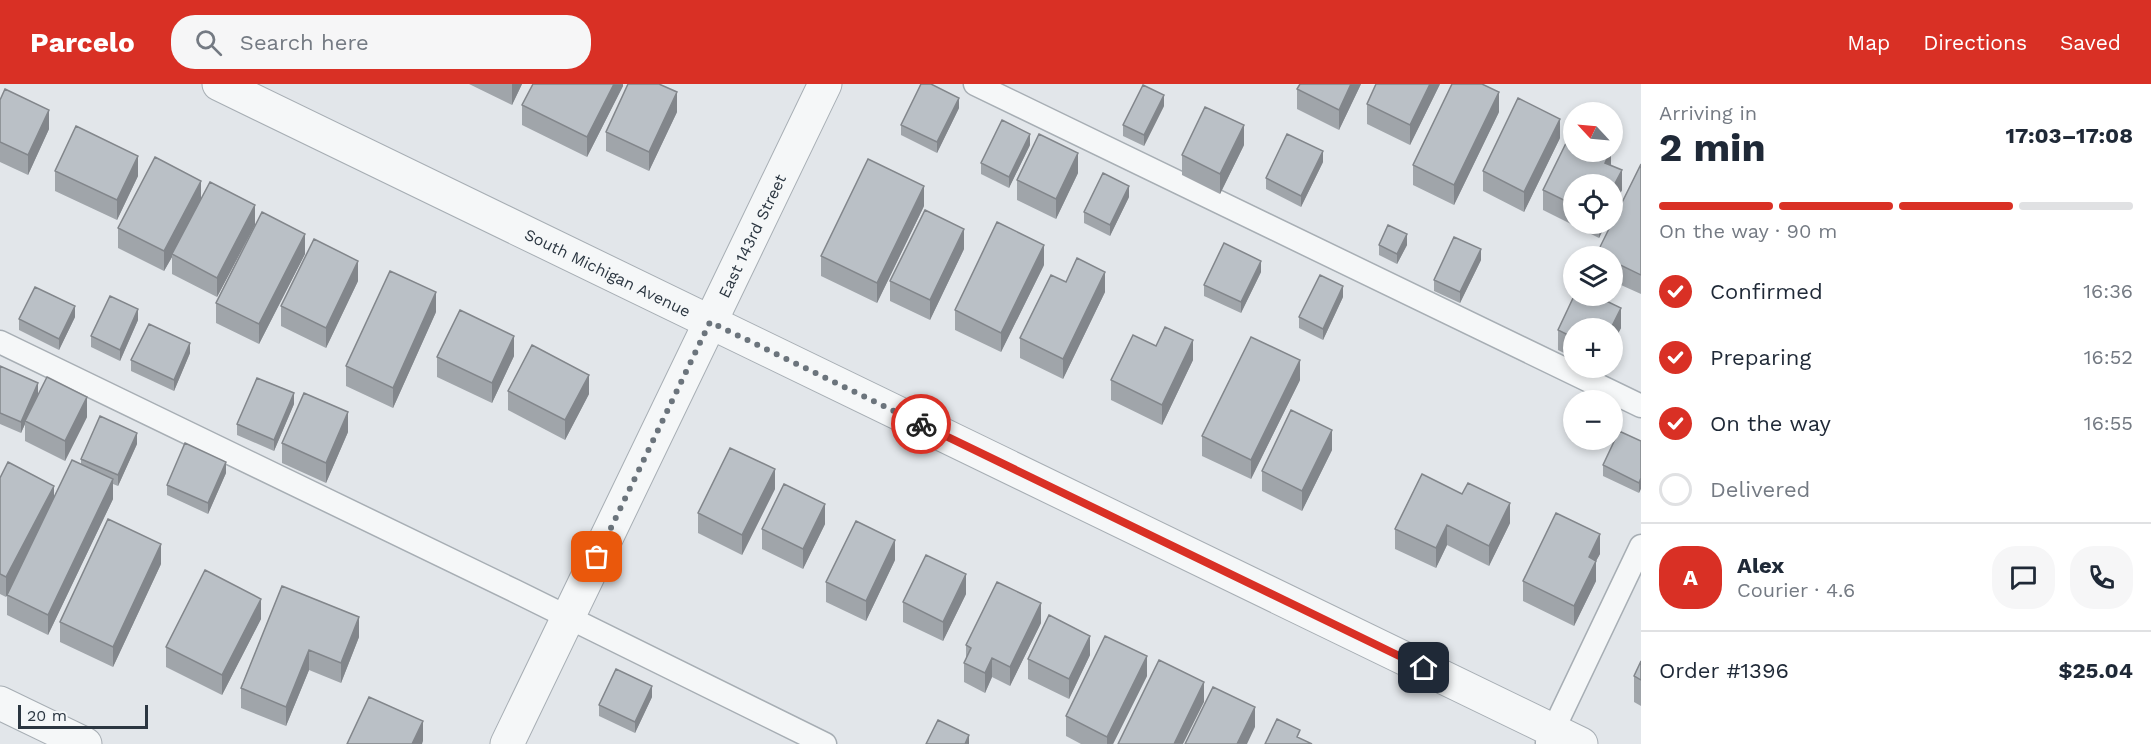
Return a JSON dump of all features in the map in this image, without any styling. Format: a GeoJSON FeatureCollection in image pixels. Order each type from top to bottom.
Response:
{"type":"FeatureCollection","features":[{"type":"Feature","properties":{"kind":"street","name":"South Michigan Avenue"},"geometry":{"type":"LineString","coordinates":[[219,84],[1560,739]]}},
{"type":"Feature","properties":{"kind":"street","name":"East 143rd Street"},"geometry":{"type":"LineString","coordinates":[[507,744],[825,84]]}},
{"type":"Feature","properties":{"kind":"street"},"geometry":{"type":"LineString","coordinates":[[0,703],[85,744]]}},
{"type":"Feature","properties":{"kind":"lane"},"geometry":{"type":"LineString","coordinates":[[975,84],[1641,406]]}},
{"type":"Feature","properties":{"kind":"lane"},"geometry":{"type":"LineString","coordinates":[[0,342],[825,744]]}},
{"type":"Feature","properties":{"kind":"lane"},"geometry":{"type":"LineString","coordinates":[[1560,739],[1641,546]]}},
{"type":"Feature","properties":{"kind":"building"},"geometry":{"type":"Polygon","coordinates":[[[533,84],[614,84],[587,137],[522,105],[533,84]]]}},
{"type":"Feature","properties":{"kind":"building"},"geometry":{"type":"Polygon","coordinates":[[[628,84],[659,84],[677,92],[649,152],[606,132],[628,84]]]}},
{"type":"Feature","properties":{"kind":"building"},"geometry":{"type":"Polygon","coordinates":[[[921,84],[931,84],[959,98],[937,142],[901,125],[921,84]]]}},
{"type":"Feature","properties":{"kind":"building"},"geometry":{"type":"Polygon","coordinates":[[[1300,84],[1351,84],[1339,110],[1297,89],[1300,84]]]}},
{"type":"Feature","properties":{"kind":"building"},"geometry":{"type":"Polygon","coordinates":[[[1376,84],[1430,84],[1410,125],[1367,104],[1376,84]]]}},
{"type":"Feature","properties":{"kind":"building"},"geometry":{"type":"Polygon","coordinates":[[[1452,84],[1482,84],[1499,92],[1454,185],[1413,165],[1452,84]]]}},
{"type":"Feature","properties":{"kind":"building"},"geometry":{"type":"Polygon","coordinates":[[[1143,85],[1164,95],[1144,135],[1123,125],[1143,85]]]}},
{"type":"Feature","properties":{"kind":"building"},"geometry":{"type":"Polygon","coordinates":[[[5,89],[49,110],[28,155],[0,142],[0,100],[5,89]]]}},
{"type":"Feature","properties":{"kind":"building"},"geometry":{"type":"Polygon","coordinates":[[[1518,98],[1560,119],[1524,192],[1483,171],[1518,98]]]}},
{"type":"Feature","properties":{"kind":"building"},"geometry":{"type":"Polygon","coordinates":[[[1205,107],[1244,125],[1220,174],[1182,155],[1205,107]]]}},
{"type":"Feature","properties":{"kind":"building"},"geometry":{"type":"Polygon","coordinates":[[[1002,120],[1030,134],[1009,177],[981,163],[1002,120]]]}},
{"type":"Feature","properties":{"kind":"building"},"geometry":{"type":"Polygon","coordinates":[[[76,126],[138,156],[117,200],[55,171],[76,126]]]}},
{"type":"Feature","properties":{"kind":"building"},"geometry":{"type":"Polygon","coordinates":[[[1039,134],[1078,153],[1056,199],[1017,180],[1039,134]]]}},
{"type":"Feature","properties":{"kind":"building"},"geometry":{"type":"Polygon","coordinates":[[[1287,134],[1323,151],[1301,196],[1266,178],[1287,134]]]}},
{"type":"Feature","properties":{"kind":"building"},"geometry":{"type":"Polygon","coordinates":[[[1563,149],[1563,162],[1605,162],[1622,170],[1620,174],[1563,174],[1563,200],[1543,190],[1563,149]]]}},
{"type":"Feature","properties":{"kind":"building"},"geometry":{"type":"Polygon","coordinates":[[[155,157],[201,181],[164,251],[118,228],[155,157]]]}},
{"type":"Feature","properties":{"kind":"building"},"geometry":{"type":"Polygon","coordinates":[[[868,159],[924,186],[877,283],[821,256],[868,159]]]}},
{"type":"Feature","properties":{"kind":"building"},"geometry":{"type":"Polygon","coordinates":[[[1641,164],[1641,275],[1623,266],[1623,246],[1600,246],[1606,234],[1623,234],[1623,200],[1641,164]]]}},
{"type":"Feature","properties":{"kind":"building"},"geometry":{"type":"Polygon","coordinates":[[[1103,173],[1129,186],[1110,225],[1084,212],[1103,173]]]}},
{"type":"Feature","properties":{"kind":"building"},"geometry":{"type":"Polygon","coordinates":[[[210,182],[255,205],[217,278],[172,254],[210,182]]]}},
{"type":"Feature","properties":{"kind":"building"},"geometry":{"type":"Polygon","coordinates":[[[925,210],[964,229],[930,300],[890,281],[925,210]]]}},
{"type":"Feature","properties":{"kind":"building"},"geometry":{"type":"Polygon","coordinates":[[[262,212],[305,234],[259,324],[216,303],[262,212]]]}},
{"type":"Feature","properties":{"kind":"building"},"geometry":{"type":"Polygon","coordinates":[[[997,222],[1044,245],[1001,333],[955,310],[997,222]]]}},
{"type":"Feature","properties":{"kind":"building"},"geometry":{"type":"Polygon","coordinates":[[[1388,225],[1407,234],[1397,254],[1379,245],[1388,225]]]}},
{"type":"Feature","properties":{"kind":"building"},"geometry":{"type":"Polygon","coordinates":[[[1454,237],[1481,249],[1460,292],[1434,280],[1454,237]]]}},
{"type":"Feature","properties":{"kind":"building"},"geometry":{"type":"Polygon","coordinates":[[[314,239],[358,261],[326,328],[281,306],[314,239]]]}},
{"type":"Feature","properties":{"kind":"building"},"geometry":{"type":"Polygon","coordinates":[[[1224,243],[1261,261],[1241,302],[1204,285],[1224,243]]]}},
{"type":"Feature","properties":{"kind":"building"},"geometry":{"type":"Polygon","coordinates":[[[1077,258],[1105,272],[1063,359],[1020,338],[1051,275],[1066,282],[1077,258]]]}},
{"type":"Feature","properties":{"kind":"building"},"geometry":{"type":"Polygon","coordinates":[[[390,271],[436,292],[393,388],[346,366],[390,271]]]}},
{"type":"Feature","properties":{"kind":"building"},"geometry":{"type":"Polygon","coordinates":[[[1320,275],[1343,286],[1323,329],[1299,317],[1320,275]]]}},
{"type":"Feature","properties":{"kind":"building"},"geometry":{"type":"Polygon","coordinates":[[[35,287],[75,306],[59,339],[19,319],[35,287]]]}},
{"type":"Feature","properties":{"kind":"building"},"geometry":{"type":"Polygon","coordinates":[[[110,296],[138,309],[120,350],[91,336],[110,296]]]}},
{"type":"Feature","properties":{"kind":"building"},"geometry":{"type":"Polygon","coordinates":[[[1569,306],[1617,306],[1621,308],[1616,318],[1564,318],[1569,306]]]}},
{"type":"Feature","properties":{"kind":"building"},"geometry":{"type":"Polygon","coordinates":[[[460,310],[514,336],[492,383],[437,357],[460,310]]]}},
{"type":"Feature","properties":{"kind":"building"},"geometry":{"type":"Polygon","coordinates":[[[1563,319],[1563,332],[1558,330],[1563,319]]]}},
{"type":"Feature","properties":{"kind":"building"},"geometry":{"type":"Polygon","coordinates":[[[149,324],[190,343],[174,380],[131,360],[149,324]]]}},
{"type":"Feature","properties":{"kind":"building"},"geometry":{"type":"Polygon","coordinates":[[[1165,327],[1193,340],[1162,405],[1111,380],[1133,335],[1156,346],[1165,327]]]}},
{"type":"Feature","properties":{"kind":"building"},"geometry":{"type":"Polygon","coordinates":[[[1251,337],[1300,360],[1251,460],[1202,436],[1251,337]]]}},
{"type":"Feature","properties":{"kind":"building"},"geometry":{"type":"Polygon","coordinates":[[[532,345],[589,375],[565,420],[508,391],[532,345]]]}},
{"type":"Feature","properties":{"kind":"building"},"geometry":{"type":"Polygon","coordinates":[[[0,366],[38,383],[21,422],[0,413],[0,366]]]}},
{"type":"Feature","properties":{"kind":"building"},"geometry":{"type":"Polygon","coordinates":[[[47,377],[87,397],[65,441],[25,421],[47,377]]]}},
{"type":"Feature","properties":{"kind":"building"},"geometry":{"type":"Polygon","coordinates":[[[257,378],[294,393],[274,440],[237,424],[257,378]]]}},
{"type":"Feature","properties":{"kind":"building"},"geometry":{"type":"Polygon","coordinates":[[[304,393],[348,412],[326,463],[282,443],[304,393]]]}},
{"type":"Feature","properties":{"kind":"building"},"geometry":{"type":"Polygon","coordinates":[[[1291,410],[1332,430],[1302,491],[1262,471],[1291,410]]]}},
{"type":"Feature","properties":{"kind":"building"},"geometry":{"type":"Polygon","coordinates":[[[100,416],[137,433],[118,475],[81,459],[100,416]]]}},
{"type":"Feature","properties":{"kind":"building"},"geometry":{"type":"Polygon","coordinates":[[[1623,433],[1641,441],[1639,483],[1603,465],[1610,450],[1623,450],[1623,433]]]}},
{"type":"Feature","properties":{"kind":"building"},"geometry":{"type":"Polygon","coordinates":[[[185,443],[226,462],[208,503],[167,485],[185,443]]]}},
{"type":"Feature","properties":{"kind":"building"},"geometry":{"type":"Polygon","coordinates":[[[730,448],[775,469],[742,535],[698,513],[730,448]]]}},
{"type":"Feature","properties":{"kind":"building"},"geometry":{"type":"Polygon","coordinates":[[[72,460],[113,479],[48,615],[7,595],[72,460]]]}},
{"type":"Feature","properties":{"kind":"building"},"geometry":{"type":"Polygon","coordinates":[[[8,462],[54,486],[6,577],[0,574],[0,478],[8,462]]]}},
{"type":"Feature","properties":{"kind":"building"},"geometry":{"type":"Polygon","coordinates":[[[1422,474],[1462,494],[1468,483],[1510,503],[1489,546],[1447,525],[1436,548],[1395,529],[1422,474]]]}},
{"type":"Feature","properties":{"kind":"building"},"geometry":{"type":"Polygon","coordinates":[[[784,484],[825,504],[803,549],[762,529],[784,484]]]}},
{"type":"Feature","properties":{"kind":"building"},"geometry":{"type":"Polygon","coordinates":[[[1556,513],[1600,534],[1589,557],[1596,561],[1574,606],[1523,581],[1556,513]]]}},
{"type":"Feature","properties":{"kind":"building"},"geometry":{"type":"Polygon","coordinates":[[[108,519],[161,544],[113,647],[60,622],[108,519]]]}},
{"type":"Feature","properties":{"kind":"building"},"geometry":{"type":"Polygon","coordinates":[[[856,521],[895,540],[866,601],[826,582],[856,521]]]}},
{"type":"Feature","properties":{"kind":"building"},"geometry":{"type":"Polygon","coordinates":[[[926,555],[966,574],[943,622],[903,602],[926,555]]]}},
{"type":"Feature","properties":{"kind":"building"},"geometry":{"type":"Polygon","coordinates":[[[205,570],[261,599],[222,675],[166,647],[205,570]]]}},
{"type":"Feature","properties":{"kind":"building"},"geometry":{"type":"Polygon","coordinates":[[[997,582],[1041,603],[1010,667],[992,658],[985,673],[964,663],[971,648],[966,645],[997,582]]]}},
{"type":"Feature","properties":{"kind":"building"},"geometry":{"type":"Polygon","coordinates":[[[282,586],[359,617],[341,663],[309,650],[286,707],[241,688],[282,586]]]}},
{"type":"Feature","properties":{"kind":"building"},"geometry":{"type":"Polygon","coordinates":[[[1049,615],[1090,636],[1069,679],[1028,659],[1049,615]]]}},
{"type":"Feature","properties":{"kind":"building"},"geometry":{"type":"Polygon","coordinates":[[[1105,636],[1147,656],[1107,737],[1066,716],[1105,636]]]}},
{"type":"Feature","properties":{"kind":"building"},"geometry":{"type":"Polygon","coordinates":[[[1159,660],[1204,682],[1174,744],[1118,744],[1159,660]]]}},
{"type":"Feature","properties":{"kind":"building"},"geometry":{"type":"Polygon","coordinates":[[[1641,661],[1641,680],[1634,676],[1641,661]]]}},
{"type":"Feature","properties":{"kind":"building"},"geometry":{"type":"Polygon","coordinates":[[[616,669],[652,686],[635,722],[599,705],[616,669]]]}},
{"type":"Feature","properties":{"kind":"building"},"geometry":{"type":"Polygon","coordinates":[[[1213,687],[1255,707],[1237,744],[1185,744],[1213,687]]]}},
{"type":"Feature","properties":{"kind":"building"},"geometry":{"type":"Polygon","coordinates":[[[369,697],[423,721],[412,744],[347,744],[369,697]]]}},
{"type":"Feature","properties":{"kind":"building"},"geometry":{"type":"Polygon","coordinates":[[[1277,719],[1300,730],[1297,737],[1312,744],[1265,744],[1277,719]]]}},
{"type":"Feature","properties":{"kind":"building"},"geometry":{"type":"Polygon","coordinates":[[[938,720],[969,735],[965,744],[926,744],[938,720]]]}},
{"type":"Feature","properties":{"kind":"way so far"},"geometry":{"type":"LineString","coordinates":[[597,557],[710,322],[921,424]]}},
{"type":"Feature","properties":{"kind":"route"},"geometry":{"type":"LineString","coordinates":[[921,424],[1424,668]]}}]}
